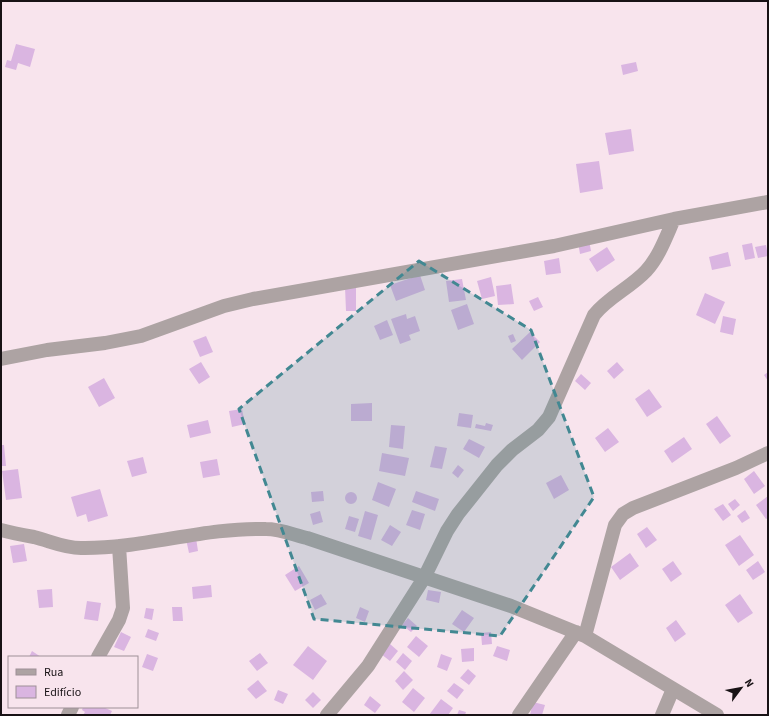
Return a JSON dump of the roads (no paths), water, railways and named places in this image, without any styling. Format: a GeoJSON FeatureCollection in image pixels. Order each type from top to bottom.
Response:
{"type":"FeatureCollection","features":[{"type":"Feature","properties":{"kind":"street"},"geometry":{"type":"LineString","coordinates":[[1,359],[47,350],[105,344],[141,336],[224,306],[253,299],[554,246],[674,220],[768,202]]}},
{"type":"Feature","properties":{"kind":"street"},"geometry":{"type":"LineString","coordinates":[[327,715],[368,666],[424,578],[447,531],[458,514],[512,450],[538,430],[549,417],[594,316],[602,306],[646,271],[660,250],[674,220]]}},
{"type":"Feature","properties":{"kind":"street"},"geometry":{"type":"LineString","coordinates":[[519,715],[581,634],[615,525],[622,514],[633,508],[736,468],[768,453]]}},
{"type":"Feature","properties":{"kind":"street"},"geometry":{"type":"LineString","coordinates":[[1,530],[34,537],[63,546],[80,548],[119,546],[224,531],[267,529],[307,538],[511,606],[581,634],[717,715]]}},
{"type":"Feature","properties":{"kind":"street"},"geometry":{"type":"LineString","coordinates":[[99,656],[119,620],[123,608],[119,546]]}},
{"type":"Feature","properties":{"kind":"street"},"geometry":{"type":"LineString","coordinates":[[662,715],[673,689]]}}]}
